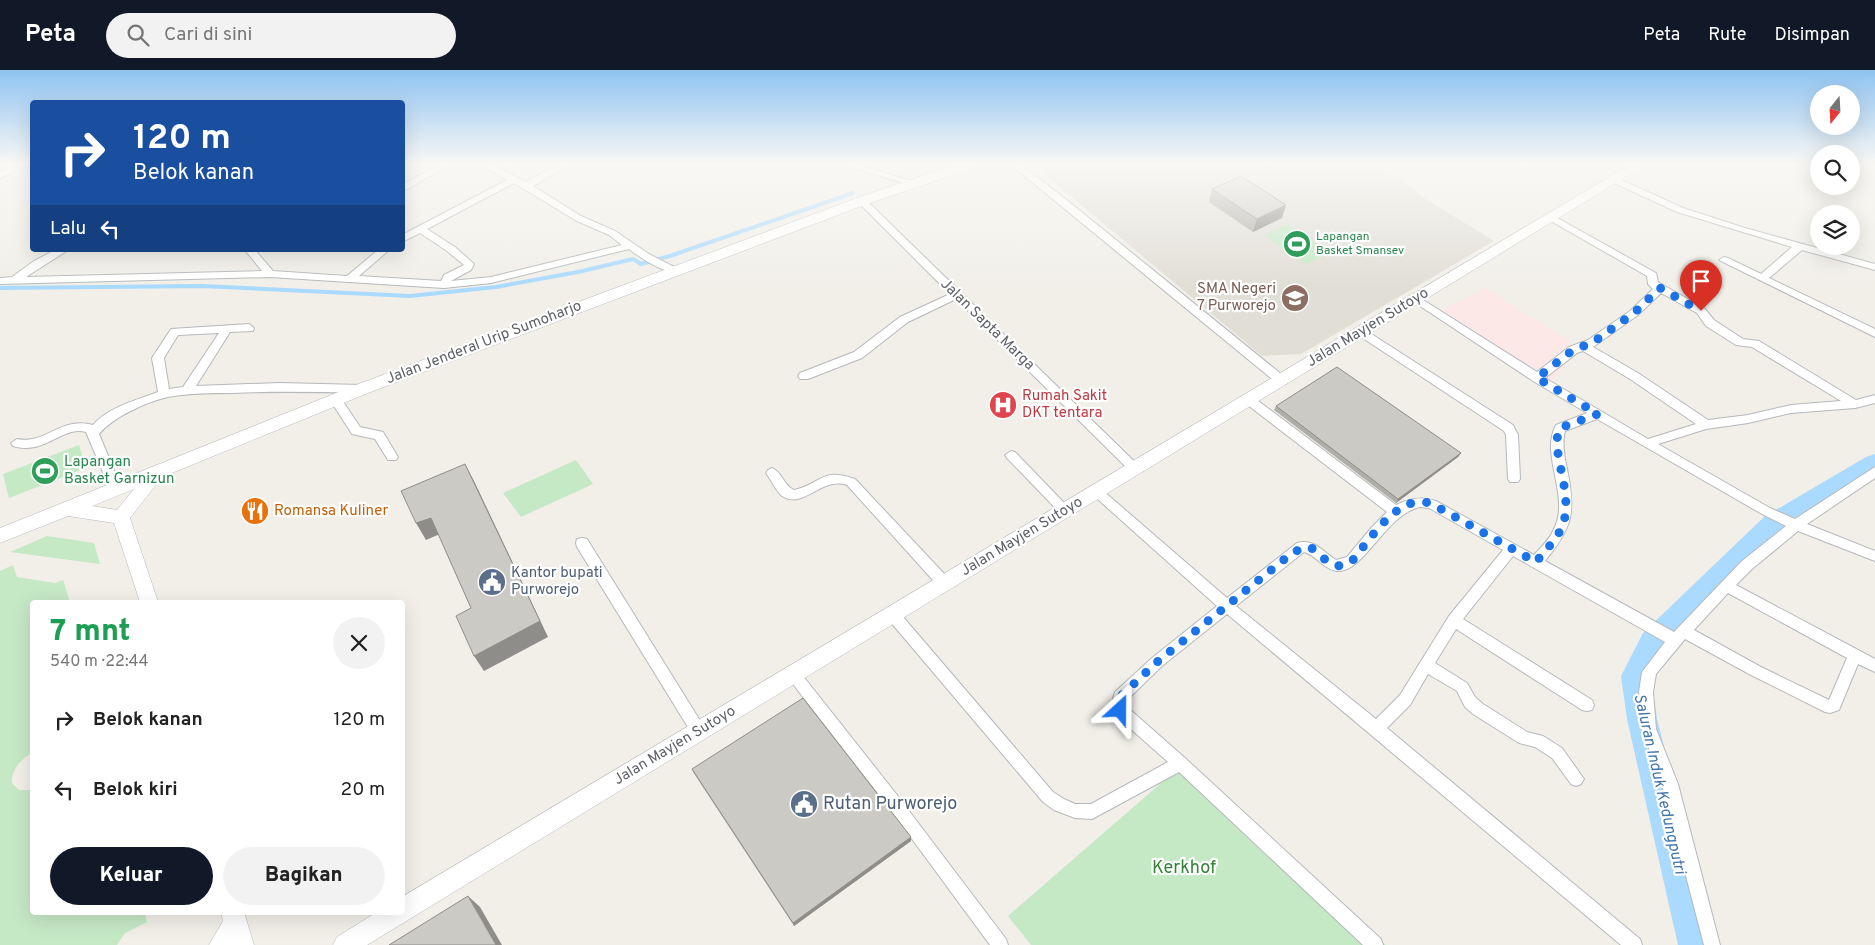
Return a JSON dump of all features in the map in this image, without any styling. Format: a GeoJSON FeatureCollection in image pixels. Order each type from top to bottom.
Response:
{"type":"FeatureCollection","features":[{"type":"Feature","properties":{"kind":"main road","name":"Jalan Jenderal Urip Sumoharjo"},"geometry":{"type":"LineString","coordinates":[[0,536],[362,389],[670,268],[851,205]]}},
{"type":"Feature","properties":{"kind":"main road","name":"Jalan Mayjen Sutoyo"},"geometry":{"type":"LineString","coordinates":[[405,908],[1574,205]]}},
{"type":"Feature","properties":{"kind":"main road"},"geometry":{"type":"LineString","coordinates":[[121,517],[157,472]]}},
{"type":"Feature","properties":{"kind":"main road"},"geometry":{"type":"LineString","coordinates":[[67,509],[121,517]]}},
{"type":"Feature","properties":{"kind":"main road"},"geometry":{"type":"LineString","coordinates":[[121,517],[148,600]]}},
{"type":"Feature","properties":{"kind":"main road"},"geometry":{"type":"LineString","coordinates":[[345,945],[394,915]]}},
{"type":"Feature","properties":{"kind":"main road"},"geometry":{"type":"LineString","coordinates":[[221,945],[233,918]]}},
{"type":"Feature","properties":{"kind":"main road"},"geometry":{"type":"LineString","coordinates":[[233,918],[242,945]]}},
{"type":"Feature","properties":{"kind":"street"},"geometry":{"type":"LineString","coordinates":[[405,237],[466,205]]}},
{"type":"Feature","properties":{"kind":"street"},"geometry":{"type":"LineString","coordinates":[[557,205],[578,218],[612,233],[646,256],[670,268]]}},
{"type":"Feature","properties":{"kind":"street","name":"Jalan Sapta Marga"},"geometry":{"type":"LineString","coordinates":[[866,205],[1135,469]]}},
{"type":"Feature","properties":{"kind":"street"},"geometry":{"type":"LineString","coordinates":[[1067,205],[1282,381]]}},
{"type":"Feature","properties":{"kind":"street"},"geometry":{"type":"LineString","coordinates":[[1669,205],[1680,210],[1875,267]]}},
{"type":"Feature","properties":{"kind":"street"},"geometry":{"type":"LineString","coordinates":[[1552,218],[1652,275],[1652,282],[1701,311],[1710,323],[1740,342],[1755,344],[1855,404]]}},
{"type":"Feature","properties":{"kind":"street"},"geometry":{"type":"LineString","coordinates":[[420,229],[451,249],[469,264],[467,268],[448,277],[444,285]]}},
{"type":"Feature","properties":{"kind":"street"},"geometry":{"type":"LineString","coordinates":[[0,281],[270,274],[444,285],[491,280],[630,246]]}},
{"type":"Feature","properties":{"kind":"street"},"geometry":{"type":"LineString","coordinates":[[1762,278],[1800,246]]}},
{"type":"Feature","properties":{"kind":"street"},"geometry":{"type":"LineString","coordinates":[[14,280],[38,263],[59,252]]}},
{"type":"Feature","properties":{"kind":"street"},"geometry":{"type":"LineString","coordinates":[[252,252],[270,274]]}},
{"type":"Feature","properties":{"kind":"street"},"geometry":{"type":"LineString","coordinates":[[351,278],[382,252]]}},
{"type":"Feature","properties":{"kind":"street"},"geometry":{"type":"LineString","coordinates":[[1724,260],[1875,333]]}},
{"type":"Feature","properties":{"kind":"street"},"geometry":{"type":"LineString","coordinates":[[1537,378],[1573,350],[1585,347],[1634,313],[1660,288]]}},
{"type":"Feature","properties":{"kind":"street"},"geometry":{"type":"LineString","coordinates":[[804,376],[858,354],[914,313],[956,295]]}},
{"type":"Feature","properties":{"kind":"street"},"geometry":{"type":"LineString","coordinates":[[1416,300],[1537,378],[1766,511],[1791,523],[1875,556]]}},
{"type":"Feature","properties":{"kind":"street"},"geometry":{"type":"LineString","coordinates":[[164,394],[158,358],[173,334],[181,330],[249,328]]}},
{"type":"Feature","properties":{"kind":"street"},"geometry":{"type":"LineString","coordinates":[[187,390],[227,329]]}},
{"type":"Feature","properties":{"kind":"street"},"geometry":{"type":"LineString","coordinates":[[1362,332],[1509,428],[1512,435],[1514,479]]}},
{"type":"Feature","properties":{"kind":"street"},"geometry":{"type":"LineString","coordinates":[[1585,347],[1634,376],[1706,425]]}},
{"type":"Feature","properties":{"kind":"street"},"geometry":{"type":"LineString","coordinates":[[93,434],[110,417],[164,394],[187,390],[280,387],[362,389]]}},
{"type":"Feature","properties":{"kind":"street"},"geometry":{"type":"LineString","coordinates":[[1648,442],[1706,425],[1748,419],[1791,408],[1855,404],[1875,399]]}},
{"type":"Feature","properties":{"kind":"street"},"geometry":{"type":"LineString","coordinates":[[336,400],[356,431],[379,435],[392,457]]}},
{"type":"Feature","properties":{"kind":"street"},"geometry":{"type":"LineString","coordinates":[[1249,400],[1395,511]]}},
{"type":"Feature","properties":{"kind":"street"},"geometry":{"type":"LineString","coordinates":[[1536,562],[1561,530],[1565,510],[1566,487],[1558,452],[1557,434],[1560,428],[1598,414]]}},
{"type":"Feature","properties":{"kind":"street"},"geometry":{"type":"LineString","coordinates":[[17,443],[26,446],[73,427],[88,427],[93,434],[116,489]]}},
{"type":"Feature","properties":{"kind":"street"},"geometry":{"type":"LineString","coordinates":[[1011,455],[1065,511]]}},
{"type":"Feature","properties":{"kind":"street"},"geometry":{"type":"LineString","coordinates":[[1712,945],[1670,784],[1649,729],[1646,692],[1649,672],[1675,636],[1728,587],[1747,565],[1791,523],[1875,472]]}},
{"type":"Feature","properties":{"kind":"street"},"geometry":{"type":"LineString","coordinates":[[772,473],[786,492],[794,495],[802,493],[821,480],[839,478],[851,482],[944,584]]}},
{"type":"Feature","properties":{"kind":"street"},"geometry":{"type":"LineString","coordinates":[[1097,492],[1227,606],[1634,945]]}},
{"type":"Feature","properties":{"kind":"street"},"geometry":{"type":"LineString","coordinates":[[1374,945],[1180,763],[1120,710],[1120,697],[1157,662],[1270,570],[1302,548],[1310,547],[1336,567],[1344,566],[1352,561],[1395,511],[1412,503],[1429,502],[1651,628],[1675,636],[1756,671],[1830,707],[1834,705],[1854,657]]}},
{"type":"Feature","properties":{"kind":"street"},"geometry":{"type":"LineString","coordinates":[[582,543],[699,732]]}},
{"type":"Feature","properties":{"kind":"street"},"geometry":{"type":"LineString","coordinates":[[1376,729],[1405,700],[1454,620],[1512,548]]}},
{"type":"Feature","properties":{"kind":"street"},"geometry":{"type":"LineString","coordinates":[[1728,587],[1854,657],[1875,666]]}},
{"type":"Feature","properties":{"kind":"street"},"geometry":{"type":"LineString","coordinates":[[893,615],[1048,797],[1059,805],[1075,811],[1092,812],[1180,763]]}},
{"type":"Feature","properties":{"kind":"street"},"geometry":{"type":"LineString","coordinates":[[1454,620],[1587,705]]}},
{"type":"Feature","properties":{"kind":"street"},"geometry":{"type":"LineString","coordinates":[[1427,666],[1462,687],[1470,702],[1478,709],[1524,738],[1538,741],[1557,753],[1576,779]]}},
{"type":"Feature","properties":{"kind":"street"},"geometry":{"type":"LineString","coordinates":[[794,675],[892,800],[1000,945]]}},
{"type":"Feature","properties":{"kind":"shaded area","name":"SMA Negeri 7 Purworejo"},"geometry":{"type":"Polygon","coordinates":[[[1081,205],[1435,205],[1494,241],[1301,354],[1262,356],[1081,205]]]}},
{"type":"Feature","properties":{"kind":"shaded area"},"geometry":{"type":"Polygon","coordinates":[[[1485,288],[1569,341],[1566,365],[1552,381],[1439,311],[1485,288]]]}},
{"type":"Feature","properties":{"kind":"green space","name":"Lapangan Basket Smansev"},"geometry":{"type":"Polygon","coordinates":[[[1288,224],[1330,252],[1306,264],[1264,235],[1288,224]]]}},
{"type":"Feature","properties":{"kind":"green space","name":"Lapangan Basket Garnizun"},"geometry":{"type":"Polygon","coordinates":[[[79,445],[86,468],[9,498],[3,474],[79,445]]]}},
{"type":"Feature","properties":{"kind":"green space"},"geometry":{"type":"Polygon","coordinates":[[[576,460],[593,484],[521,517],[503,493],[576,460]]]}},
{"type":"Feature","properties":{"kind":"green space"},"geometry":{"type":"Polygon","coordinates":[[[47,536],[94,543],[100,564],[10,552],[47,536]]]}},
{"type":"Feature","properties":{"kind":"green space"},"geometry":{"type":"Polygon","coordinates":[[[13,565],[17,577],[55,583],[63,580],[69,600],[30,600],[30,754],[18,765],[13,774],[12,783],[19,790],[30,790],[30,915],[145,915],[147,922],[125,933],[117,945],[0,945],[0,571],[13,565]]]}},
{"type":"Feature","properties":{"kind":"green space","name":"Kerkhof"},"geometry":{"type":"Polygon","coordinates":[[[1183,764],[1386,945],[1031,945],[1008,916],[1183,764]]]}},
{"type":"Feature","properties":{"kind":"building"},"geometry":{"type":"Polygon","coordinates":[[[1236,205],[1286,205],[1257,219],[1236,205]]]}},
{"type":"Feature","properties":{"kind":"building"},"geometry":{"type":"Polygon","coordinates":[[[1337,367],[1461,453],[1398,499],[1276,406],[1337,367]]]}},
{"type":"Feature","properties":{"kind":"building","name":"Kantor bupati Purworejo"},"geometry":{"type":"Polygon","coordinates":[[[465,464],[540,621],[474,656],[456,616],[471,608],[431,518],[416,523],[401,491],[465,464]]]}},
{"type":"Feature","properties":{"kind":"building","name":"Rutan Purworejo"},"geometry":{"type":"Polygon","coordinates":[[[803,698],[911,837],[793,923],[692,769],[803,698]]]}},
{"type":"Feature","properties":{"kind":"building"},"geometry":{"type":"Polygon","coordinates":[[[468,896],[496,945],[389,945],[468,896]]]}},
{"type":"Feature","properties":{"kind":"waterway"},"geometry":{"type":"LineString","coordinates":[[0,288],[202,286],[410,296],[496,287],[578,272],[633,259],[641,264],[673,255],[819,205]]}},
{"type":"Feature","properties":{"kind":"waterway","name":"Saluran Induk Kedungputri"},"geometry":{"type":"LineString","coordinates":[[1696,945],[1642,719],[1636,676],[1653,642],[1773,524],[1875,464]]}},
{"type":"Feature","properties":{"kind":"place","name":"Lapangan Basket Smansev"},"geometry":{"type":"Point","coordinates":[1297,244]}},
{"type":"Feature","properties":{"kind":"place","name":"SMA Negeri 7 Purworejo"},"geometry":{"type":"Point","coordinates":[1295,298]}},
{"type":"Feature","properties":{"kind":"place","name":"Rumah Sakit DKT tentara"},"geometry":{"type":"Point","coordinates":[1003,405]}},
{"type":"Feature","properties":{"kind":"place","name":"Lapangan Basket Garnizun"},"geometry":{"type":"Point","coordinates":[45,471]}},
{"type":"Feature","properties":{"kind":"place","name":"Romansa Kuliner"},"geometry":{"type":"Point","coordinates":[255,511]}},
{"type":"Feature","properties":{"kind":"place","name":"Kantor bupati Purworejo"},"geometry":{"type":"Point","coordinates":[492,582]}},
{"type":"Feature","properties":{"kind":"place","name":"Rutan Purworejo"},"geometry":{"type":"Point","coordinates":[804,804]}},
{"type":"Feature","properties":{"kind":"route"},"geometry":{"type":"LineString","coordinates":[[1120,710],[1118,704],[1120,697],[1157,662],[1291,554],[1306,546],[1336,567],[1344,566],[1352,561],[1395,511],[1406,505],[1422,501],[1432,504],[1536,562],[1561,530],[1565,510],[1566,487],[1558,452],[1557,434],[1560,428],[1598,414],[1537,378],[1573,350],[1592,343],[1634,313],[1660,288],[1701,311]]}}]}
